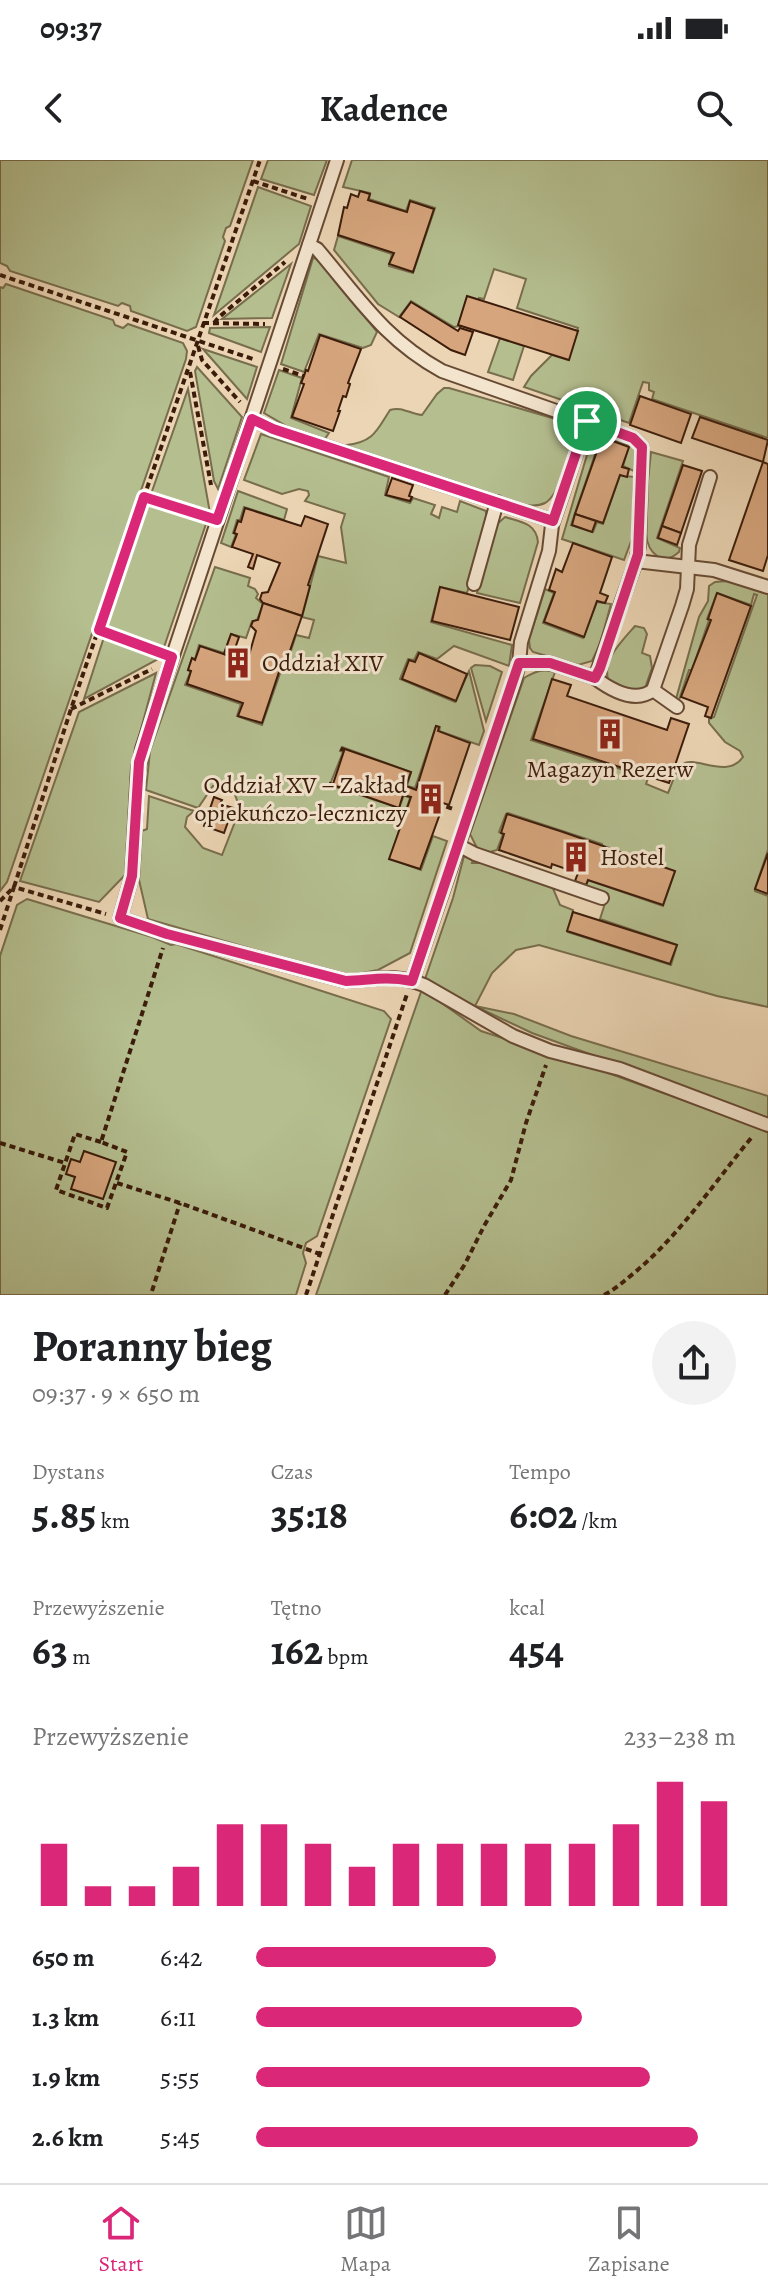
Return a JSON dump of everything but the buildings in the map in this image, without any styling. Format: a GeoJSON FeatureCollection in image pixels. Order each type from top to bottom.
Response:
{"type":"FeatureCollection","features":[{"type":"Feature","properties":{"kind":"lane"},"geometry":{"type":"LineString","coordinates":[[337,160],[139,762],[132,876],[120,918],[167,934],[346,981],[376,977],[412,981],[513,1036],[550,1051],[620,1069],[766,1124]]}},
{"type":"Feature","properties":{"kind":"lane"},"geometry":{"type":"LineString","coordinates":[[307,249],[317,249],[380,325],[419,358],[442,371],[633,438],[642,447],[636,561],[595,678]]}},
{"type":"Feature","properties":{"kind":"lane"},"geometry":{"type":"LineString","coordinates":[[252,419],[273,429],[553,521]]}},
{"type":"Feature","properties":{"kind":"lane"},"geometry":{"type":"LineString","coordinates":[[412,981],[519,663],[521,642],[549,551],[553,521],[587,421]]}},
{"type":"Feature","properties":{"kind":"lane"},"geometry":{"type":"LineString","coordinates":[[519,663],[550,663],[595,678],[608,688],[633,697],[642,697],[653,690],[687,589],[689,545],[710,477]]}},
{"type":"Feature","properties":{"kind":"lane"},"geometry":{"type":"LineString","coordinates":[[474,584],[497,502]]}},
{"type":"Feature","properties":{"kind":"lane"},"geometry":{"type":"LineString","coordinates":[[636,561],[714,570],[768,587]]}},
{"type":"Feature","properties":{"kind":"lane"},"geometry":{"type":"LineString","coordinates":[[653,690],[677,707]]}},
{"type":"Feature","properties":{"kind":"lane"},"geometry":{"type":"LineString","coordinates":[[458,845],[475,854],[602,898]]}},
{"type":"Feature","properties":{"kind":"path"},"geometry":{"type":"LineString","coordinates":[[0,930],[71,709],[260,160]]}},
{"type":"Feature","properties":{"kind":"path"},"geometry":{"type":"LineString","coordinates":[[253,181],[322,204]]}},
{"type":"Feature","properties":{"kind":"path"},"geometry":{"type":"LineString","coordinates":[[214,323],[298,251],[307,249]]}},
{"type":"Feature","properties":{"kind":"path"},"geometry":{"type":"LineString","coordinates":[[0,275],[304,376]]}},
{"type":"Feature","properties":{"kind":"path"},"geometry":{"type":"LineString","coordinates":[[203,323],[282,324]]}},
{"type":"Feature","properties":{"kind":"path"},"geometry":{"type":"LineString","coordinates":[[197,340],[202,360],[252,419]]}},
{"type":"Feature","properties":{"kind":"path"},"geometry":{"type":"LineString","coordinates":[[144,497],[219,514],[189,370]]}},
{"type":"Feature","properties":{"kind":"path"},"geometry":{"type":"LineString","coordinates":[[99,630],[170,663]]}},
{"type":"Feature","properties":{"kind":"path"},"geometry":{"type":"LineString","coordinates":[[71,709],[160,665],[170,663]]}},
{"type":"Feature","properties":{"kind":"path"},"geometry":{"type":"LineString","coordinates":[[14,887],[120,918]]}},
{"type":"Feature","properties":{"kind":"path"},"geometry":{"type":"LineString","coordinates":[[0,901],[14,887]]}},
{"type":"Feature","properties":{"kind":"path"},"geometry":{"type":"LineString","coordinates":[[101,1142],[167,934]]}},
{"type":"Feature","properties":{"kind":"path"},"geometry":{"type":"LineString","coordinates":[[306,1295],[412,981]]}},
{"type":"Feature","properties":{"kind":"path"},"geometry":{"type":"LineString","coordinates":[[445,1295],[511,1180],[550,1051]]}},
{"type":"Feature","properties":{"kind":"path"},"geometry":{"type":"LineString","coordinates":[[604,1295],[616,1289],[654,1257],[688,1221],[720,1176],[766,1124]]}},
{"type":"Feature","properties":{"kind":"path"},"geometry":{"type":"LineString","coordinates":[[75,1134],[127,1152],[107,1208],[56,1190],[65,1163],[75,1134]]}},
{"type":"Feature","properties":{"kind":"path"},"geometry":{"type":"LineString","coordinates":[[0,1143],[65,1163]]}},
{"type":"Feature","properties":{"kind":"path"},"geometry":{"type":"LineString","coordinates":[[117,1183],[320,1254]]}},
{"type":"Feature","properties":{"kind":"path"},"geometry":{"type":"LineString","coordinates":[[152,1291],[180,1203]]}},
{"type":"Feature","properties":{"kind":"green space"},"geometry":{"type":"Polygon","coordinates":[[[0,160],[253,160],[230,226],[226,228],[225,241],[196,327],[187,331],[131,311],[130,306],[122,303],[118,306],[10,271],[0,263],[0,160]]]}},
{"type":"Feature","properties":{"kind":"green space"},"geometry":{"type":"Polygon","coordinates":[[[268,160],[327,160],[314,195],[261,179],[268,160]]]}},
{"type":"Feature","properties":{"kind":"green space"},"geometry":{"type":"Polygon","coordinates":[[[352,160],[768,160],[768,438],[652,399],[654,392],[649,390],[649,383],[643,382],[629,423],[524,387],[552,355],[568,360],[578,328],[517,308],[526,279],[494,269],[484,299],[479,298],[468,325],[454,327],[411,301],[399,317],[378,304],[334,250],[338,236],[392,254],[389,266],[413,273],[435,208],[410,200],[406,211],[369,199],[370,193],[343,187],[352,160]]]}},
{"type":"Feature","properties":{"kind":"green space"},"geometry":{"type":"Polygon","coordinates":[[[258,187],[311,206],[299,244],[214,315],[258,187]]]}},
{"type":"Feature","properties":{"kind":"green space"},"geometry":{"type":"Polygon","coordinates":[[[313,258],[319,259],[377,332],[371,345],[363,348],[319,334],[304,372],[281,364],[313,258]]]}},
{"type":"Feature","properties":{"kind":"green space"},"geometry":{"type":"Polygon","coordinates":[[[291,264],[272,318],[222,319],[291,264]]]}},
{"type":"Feature","properties":{"kind":"green space"},"geometry":{"type":"Polygon","coordinates":[[[6,284],[113,320],[115,325],[123,328],[128,324],[183,343],[187,351],[7,882],[0,891],[0,287],[6,284]]]}},
{"type":"Feature","properties":{"kind":"green space"},"geometry":{"type":"Polygon","coordinates":[[[270,327],[261,352],[209,333],[210,328],[270,327]]]}},
{"type":"Feature","properties":{"kind":"green space"},"geometry":{"type":"Polygon","coordinates":[[[500,338],[524,346],[513,380],[488,372],[500,338]]]}},
{"type":"Feature","properties":{"kind":"green space"},"geometry":{"type":"Polygon","coordinates":[[[203,349],[257,367],[247,399],[203,349]]]}},
{"type":"Feature","properties":{"kind":"green space"},"geometry":{"type":"Polygon","coordinates":[[[197,367],[242,417],[218,489],[195,371],[197,367]]]}},
{"type":"Feature","properties":{"kind":"green space"},"geometry":{"type":"Polygon","coordinates":[[[279,370],[302,378],[291,418],[329,433],[324,440],[295,431],[264,413],[279,370]]]}},
{"type":"Feature","properties":{"kind":"green space"},"geometry":{"type":"Polygon","coordinates":[[[444,388],[559,420],[567,426],[573,440],[569,460],[550,499],[539,505],[520,504],[346,447],[369,438],[390,410],[422,415],[444,388]]]}},
{"type":"Feature","properties":{"kind":"green space"},"geometry":{"type":"Polygon","coordinates":[[[188,389],[210,513],[151,494],[188,389]]]}},
{"type":"Feature","properties":{"kind":"green space"},"geometry":{"type":"Polygon","coordinates":[[[261,434],[389,477],[385,495],[410,503],[413,498],[435,505],[431,514],[439,518],[442,507],[457,512],[460,501],[486,511],[486,524],[467,593],[440,587],[431,622],[512,645],[509,666],[454,646],[437,659],[418,652],[414,660],[408,659],[400,679],[455,702],[469,671],[484,731],[479,745],[439,731],[440,727],[436,726],[415,788],[407,786],[411,772],[342,747],[340,751],[343,752],[329,787],[399,808],[404,795],[410,798],[390,859],[421,870],[433,836],[447,841],[410,953],[378,970],[346,976],[148,919],[139,880],[142,831],[147,829],[149,796],[194,811],[187,817],[185,827],[203,848],[222,855],[240,809],[234,792],[213,786],[198,808],[146,790],[150,751],[215,567],[250,578],[248,586],[255,589],[258,594],[256,598],[263,604],[246,638],[231,634],[224,653],[199,645],[185,685],[241,704],[237,716],[262,725],[296,635],[309,638],[314,620],[302,617],[318,556],[346,563],[341,527],[345,514],[305,501],[308,491],[299,489],[282,494],[244,480],[261,434]]]}},
{"type":"Feature","properties":{"kind":"green space"},"geometry":{"type":"Polygon","coordinates":[[[604,434],[630,443],[638,452],[638,473],[623,466],[629,446],[601,437],[571,525],[593,532],[597,522],[603,524],[620,475],[634,477],[633,536],[624,560],[562,539],[592,438],[604,434]]]}},
{"type":"Feature","properties":{"kind":"green space"},"geometry":{"type":"Polygon","coordinates":[[[651,452],[683,461],[657,538],[680,548],[679,552],[667,558],[653,552],[646,534],[651,452]]]}},
{"type":"Feature","properties":{"kind":"green space"},"geometry":{"type":"Polygon","coordinates":[[[238,491],[287,509],[284,520],[244,507],[240,520],[237,520],[231,547],[221,543],[238,491]]]}},
{"type":"Feature","properties":{"kind":"green space"},"geometry":{"type":"Polygon","coordinates":[[[149,503],[207,521],[163,650],[106,629],[149,503]]]}},
{"type":"Feature","properties":{"kind":"green space"},"geometry":{"type":"Polygon","coordinates":[[[505,517],[531,527],[537,536],[538,542],[520,603],[477,593],[496,525],[505,517]]]}},
{"type":"Feature","properties":{"kind":"green space"},"geometry":{"type":"Polygon","coordinates":[[[727,581],[768,593],[768,850],[755,891],[768,896],[768,1007],[717,996],[539,945],[516,950],[492,973],[475,1006],[514,1014],[571,1036],[768,1096],[768,1119],[532,1033],[424,982],[464,856],[473,860],[472,863],[486,863],[552,886],[560,905],[573,910],[568,932],[671,965],[677,945],[600,919],[608,894],[586,887],[588,880],[663,906],[675,871],[508,813],[499,832],[503,834],[497,850],[490,852],[477,848],[470,834],[524,678],[539,671],[555,672],[531,740],[648,778],[646,784],[668,793],[683,764],[695,762],[729,767],[736,764],[743,757],[740,751],[725,742],[709,719],[714,717],[757,595],[754,594],[751,605],[717,593],[678,703],[676,699],[699,617],[708,601],[709,586],[727,581]]]}},
{"type":"Feature","properties":{"kind":"green space"},"geometry":{"type":"Polygon","coordinates":[[[545,589],[554,593],[543,623],[583,638],[597,602],[611,604],[592,661],[578,665],[533,652],[530,648],[529,640],[545,589]]]}},
{"type":"Feature","properties":{"kind":"green space"},"geometry":{"type":"Polygon","coordinates":[[[635,626],[644,628],[647,634],[642,653],[650,656],[652,668],[644,691],[637,693],[610,685],[607,677],[609,661],[635,626]]]}},
{"type":"Feature","properties":{"kind":"green space"},"geometry":{"type":"Polygon","coordinates":[[[104,637],[162,657],[84,699],[104,637]]]}},
{"type":"Feature","properties":{"kind":"green space"},"geometry":{"type":"Polygon","coordinates":[[[475,665],[490,666],[502,672],[486,721],[471,668],[475,665]]]}},
{"type":"Feature","properties":{"kind":"green space"},"geometry":{"type":"Polygon","coordinates":[[[156,673],[131,767],[125,875],[99,902],[20,881],[79,712],[156,673]]]}},
{"type":"Feature","properties":{"kind":"green space"},"geometry":{"type":"Polygon","coordinates":[[[27,899],[384,1011],[391,1019],[317,1236],[306,1243],[303,1253],[306,1263],[296,1295],[0,1295],[0,956],[17,905],[27,899]]]}},
{"type":"Feature","properties":{"kind":"green space"},"geometry":{"type":"Polygon","coordinates":[[[422,989],[481,1031],[768,1131],[768,1295],[316,1295],[422,989]]]}},
{"type":"Feature","properties":{"kind":"place","name":"Oddział XIV"},"geometry":{"type":"Point","coordinates":[238,663]}},
{"type":"Feature","properties":{"kind":"place","name":"Magazyn Rezerw"},"geometry":{"type":"Point","coordinates":[610,734]}},
{"type":"Feature","properties":{"kind":"place","name":"Oddział XV – Zakład opiekuńczo-leczniczy"},"geometry":{"type":"Point","coordinates":[431,799]}},
{"type":"Feature","properties":{"kind":"place","name":"Hostel"},"geometry":{"type":"Point","coordinates":[576,857]}},
{"type":"Feature","properties":{"kind":"route"},"geometry":{"type":"LineString","coordinates":[[252,419],[273,429],[553,521],[587,421],[638,440],[642,447],[636,561],[595,678],[550,663],[519,663],[412,981],[376,977],[346,981],[167,934],[120,918],[132,876],[139,762],[172,657],[99,630],[144,497],[217,520],[252,419]]}}]}
